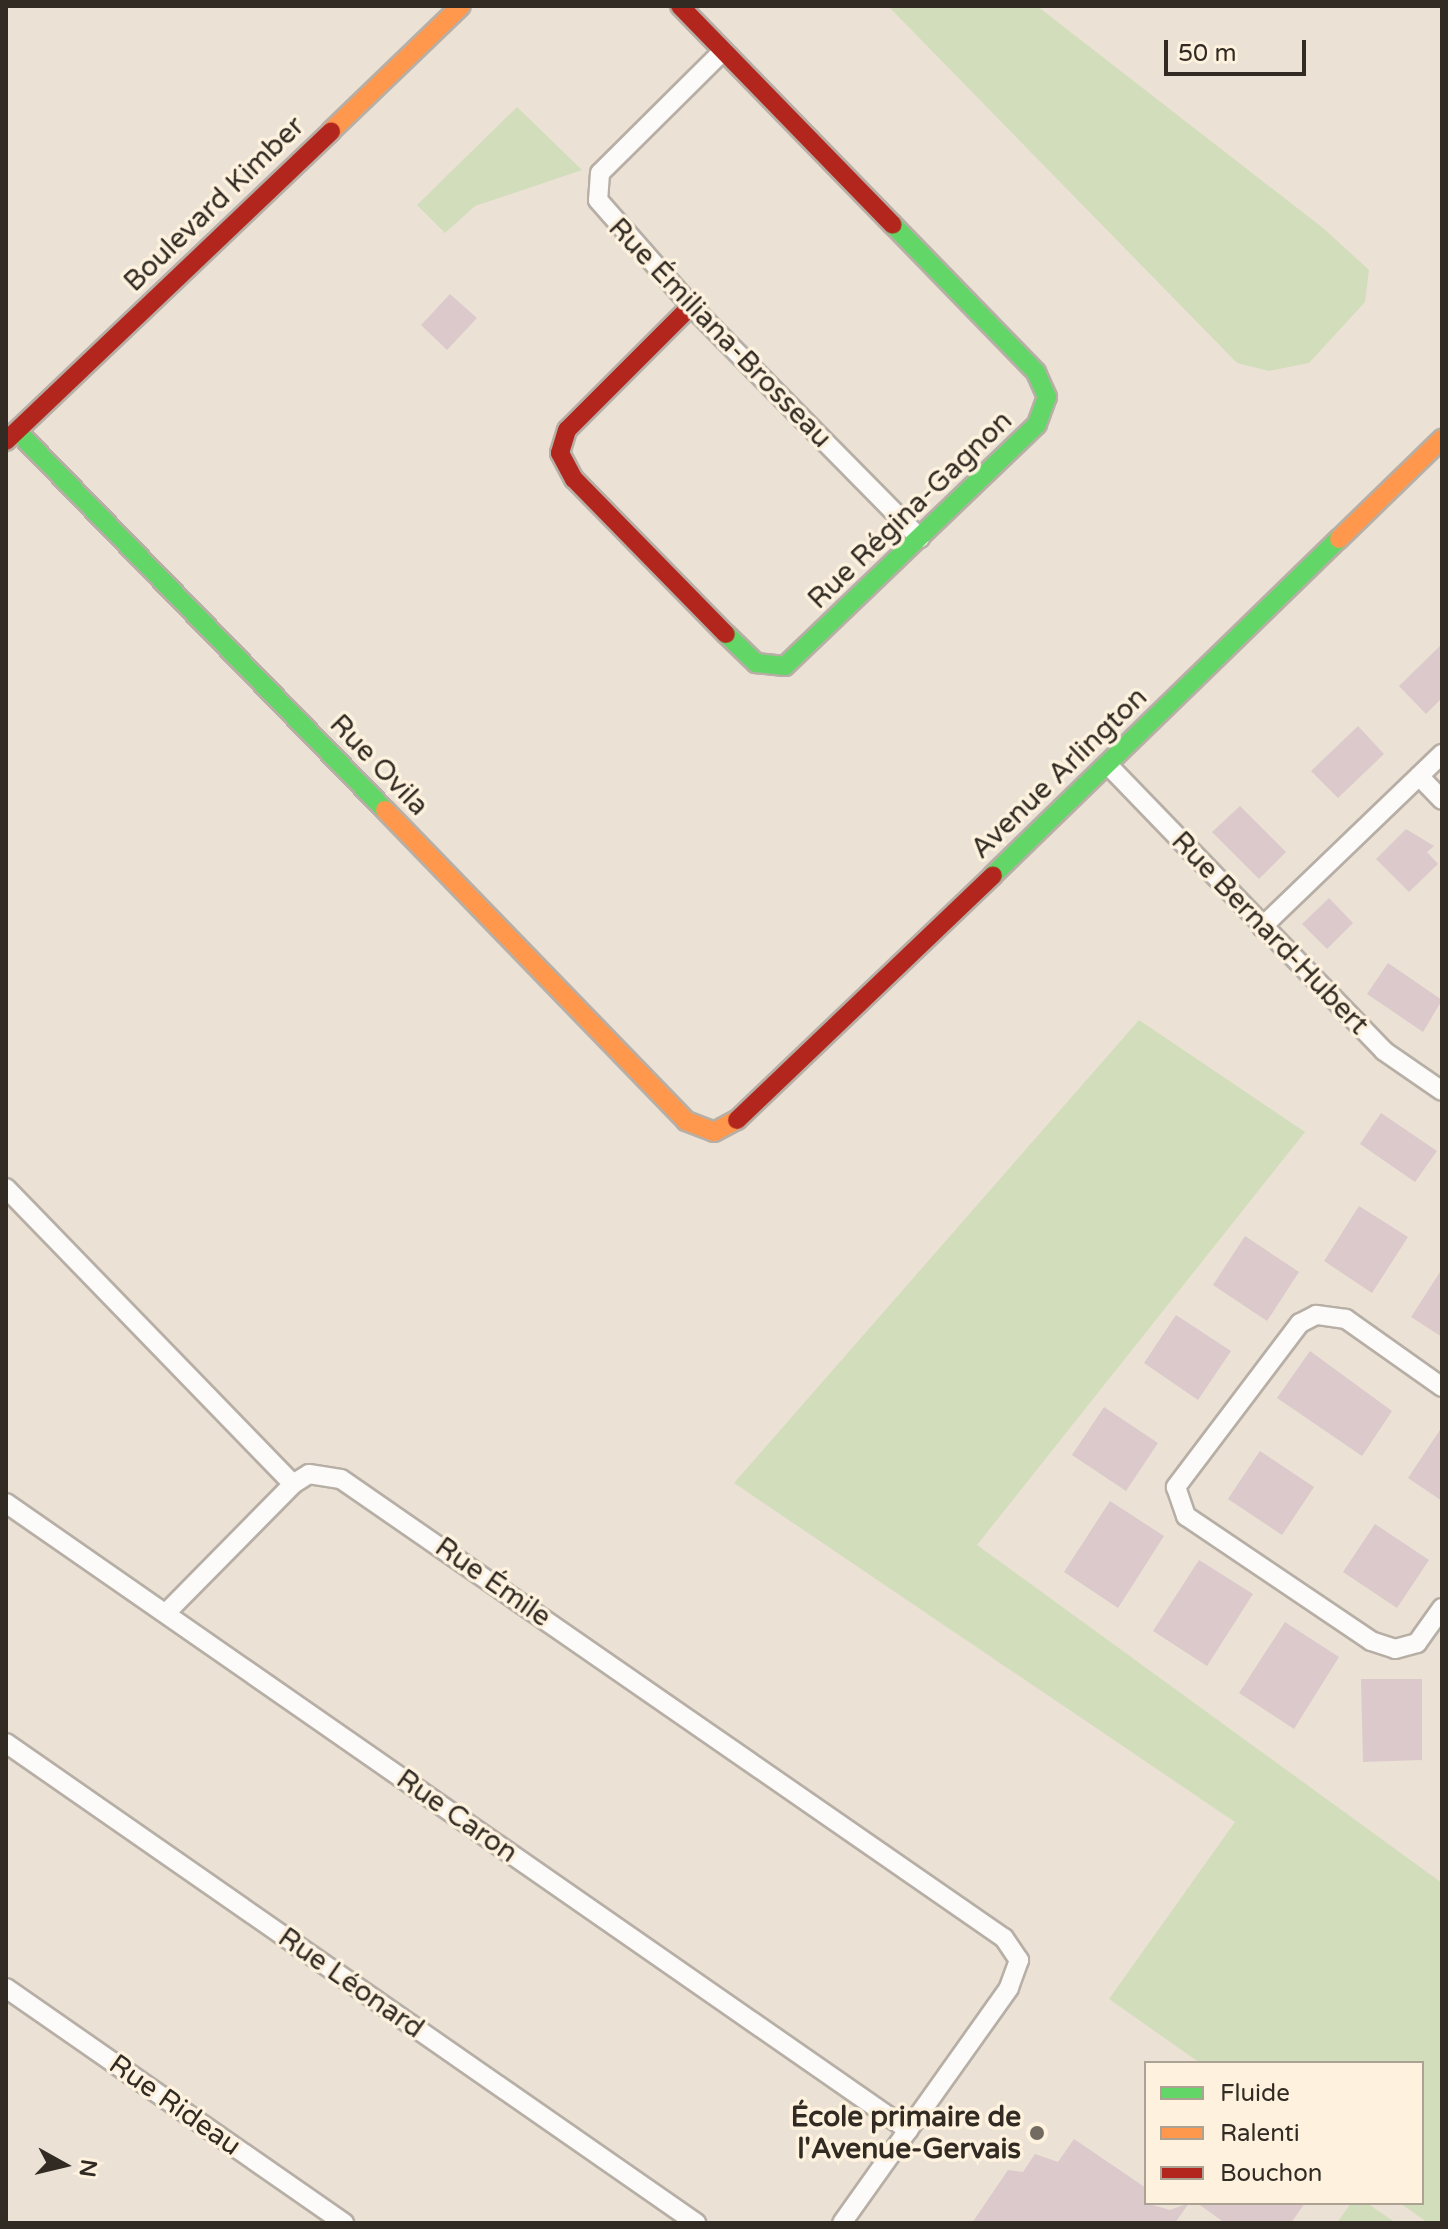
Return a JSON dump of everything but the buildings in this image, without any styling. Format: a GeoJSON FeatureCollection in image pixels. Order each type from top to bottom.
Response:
{"type":"FeatureCollection","features":[{"type":"Feature","properties":{"kind":"street","name":"Boulevard Kimber"},"geometry":{"type":"LineString","coordinates":[[11,436],[461,6]]}},
{"type":"Feature","properties":{"kind":"street","name":"Rue Régina-Gagnon"},"geometry":{"type":"LineString","coordinates":[[680,6],[1043,385],[1037,424],[798,658],[771,668],[745,654],[574,479],[560,453],[567,430],[691,306]]}},
{"type":"Feature","properties":{"kind":"street","name":"Rue Émiliana-Brosseau"},"geometry":{"type":"LineString","coordinates":[[723,51],[610,162],[597,186],[606,215],[691,306],[920,538]]}},
{"type":"Feature","properties":{"kind":"street","name":"Rue Ovila"},"geometry":{"type":"LineString","coordinates":[[11,436],[686,1121],[706,1131]]}},
{"type":"Feature","properties":{"kind":"street","name":"Avenue Arlington"},"geometry":{"type":"LineString","coordinates":[[706,1131],[723,1131],[745,1116],[1442,439]]}},
{"type":"Feature","properties":{"kind":"street"},"geometry":{"type":"LineString","coordinates":[[1262,927],[1442,754]]}},
{"type":"Feature","properties":{"kind":"street","name":"Rue Bernard-Hubert"},"geometry":{"type":"LineString","coordinates":[[1108,765],[1384,1051],[1442,1091]]}},
{"type":"Feature","properties":{"kind":"street"},"geometry":{"type":"LineString","coordinates":[[1419,776],[1442,800]]}},
{"type":"Feature","properties":{"kind":"street"},"geometry":{"type":"LineString","coordinates":[[6,1188],[293,1484],[166,1613]]}},
{"type":"Feature","properties":{"kind":"street"},"geometry":{"type":"LineString","coordinates":[[1442,1387],[1346,1319],[1316,1315],[1300,1323],[1176,1487],[1186,1516],[1371,1641],[1395,1649],[1417,1643],[1442,1608]]}},
{"type":"Feature","properties":{"kind":"street","name":"Rue Émile"},"geometry":{"type":"LineString","coordinates":[[293,1484],[326,1474],[360,1490],[1004,1938],[1019,1960],[1009,1988],[908,2130]]}},
{"type":"Feature","properties":{"kind":"street"},"geometry":{"type":"LineString","coordinates":[[6,1526],[12,1507]]}},
{"type":"Feature","properties":{"kind":"street","name":"Rue Caron"},"geometry":{"type":"LineString","coordinates":[[12,1507],[908,2130]]}},
{"type":"Feature","properties":{"kind":"street","name":"Rue Léonard"},"geometry":{"type":"LineString","coordinates":[[6,1743],[696,2223]]}},
{"type":"Feature","properties":{"kind":"street","name":"Rue Rideau"},"geometry":{"type":"LineString","coordinates":[[6,1988],[344,2223]]}},
{"type":"Feature","properties":{"kind":"street"},"geometry":{"type":"LineString","coordinates":[[842,2223],[908,2130]]}},
{"type":"Feature","properties":{"kind":"green space"},"geometry":{"type":"Polygon","coordinates":[[[888,6],[1037,6],[1323,228],[1369,270],[1365,302],[1309,363],[1269,371],[1237,363],[888,6]]]}},
{"type":"Feature","properties":{"kind":"green space"},"geometry":{"type":"Polygon","coordinates":[[[517,107],[582,170],[475,206],[445,233],[417,205],[517,107]]]}},
{"type":"Feature","properties":{"kind":"green space"},"geometry":{"type":"Polygon","coordinates":[[[1139,1020],[1305,1132],[977,1545],[1442,1883],[1442,2223],[1428,2223],[1403,2205],[1424,2205],[1424,2061],[1197,2061],[1109,1999],[1235,1822],[734,1483],[1139,1020]]]}},
{"type":"Feature","properties":{"kind":"green space"},"geometry":{"type":"Polygon","coordinates":[[[1350,2205],[1370,2205],[1396,2223],[1337,2223],[1350,2205]]]}},
{"type":"Feature","properties":{"kind":"traffic: fast"},"geometry":{"type":"LineString","coordinates":[[726,634],[756,663],[785,666],[1037,424],[1047,397],[1036,372],[893,225]]}},
{"type":"Feature","properties":{"kind":"traffic: fast"},"geometry":{"type":"LineString","coordinates":[[17,431],[385,810]]}},
{"type":"Feature","properties":{"kind":"traffic: fast"},"geometry":{"type":"LineString","coordinates":[[993,875],[1339,539]]}},
{"type":"Feature","properties":{"kind":"traffic: slow"},"geometry":{"type":"LineString","coordinates":[[331,131],[461,6]]}},
{"type":"Feature","properties":{"kind":"traffic: slow"},"geometry":{"type":"LineString","coordinates":[[1339,539],[1442,439]]}},
{"type":"Feature","properties":{"kind":"traffic: slow"},"geometry":{"type":"LineString","coordinates":[[385,810],[686,1121],[714,1132],[737,1120]]}},
{"type":"Feature","properties":{"kind":"traffic: jam"},"geometry":{"type":"LineString","coordinates":[[680,6],[893,225]]}},
{"type":"Feature","properties":{"kind":"traffic: jam"},"geometry":{"type":"LineString","coordinates":[[6,441],[331,131]]}},
{"type":"Feature","properties":{"kind":"traffic: jam"},"geometry":{"type":"LineString","coordinates":[[691,306],[567,430],[560,453],[574,479],[726,634]]}},
{"type":"Feature","properties":{"kind":"traffic: jam"},"geometry":{"type":"LineString","coordinates":[[737,1120],[993,875]]}},
{"type":"Feature","properties":{"kind":"place","name":"École primaire de l'Avenue-Gervais"},"geometry":{"type":"Point","coordinates":[1037,2133]}}]}
